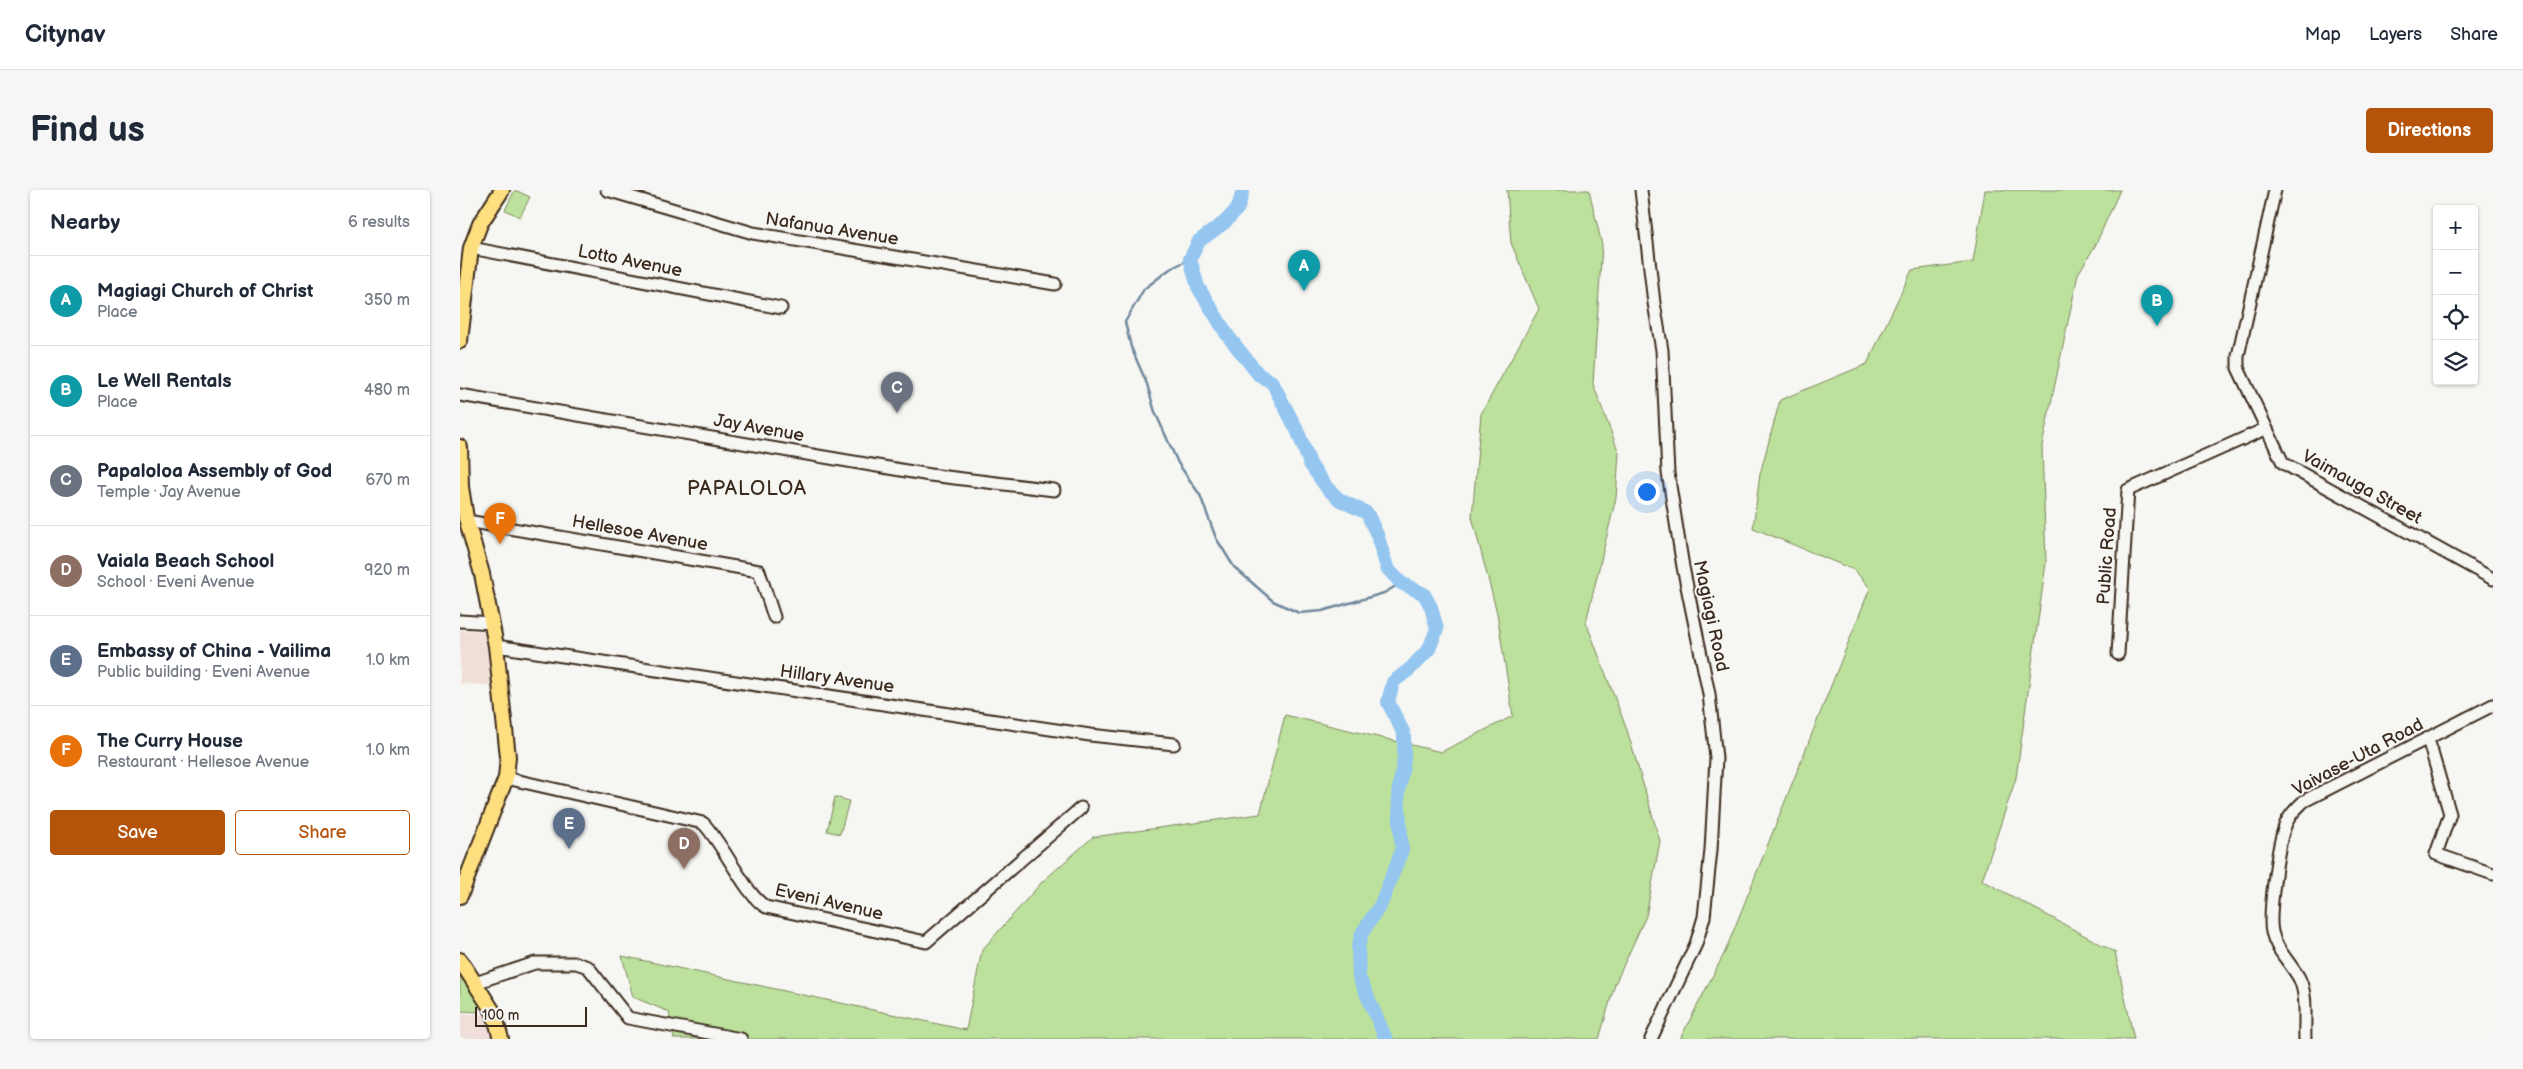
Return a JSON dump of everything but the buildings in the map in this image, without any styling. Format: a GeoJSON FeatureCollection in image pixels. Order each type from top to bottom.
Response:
{"type":"FeatureCollection","features":[{"type":"Feature","properties":{"kind":"main road"},"geometry":{"type":"LineString","coordinates":[[460,341],[460,322],[471,248],[480,224],[502,190]]}},
{"type":"Feature","properties":{"kind":"main road"},"geometry":{"type":"LineString","coordinates":[[460,447],[462,504],[468,521],[492,623],[508,757],[506,778],[460,896]]}},
{"type":"Feature","properties":{"kind":"main road"},"geometry":{"type":"LineString","coordinates":[[460,960],[494,1012],[501,1039]]}},
{"type":"Feature","properties":{"kind":"street","name":"Nafanua Avenue"},"geometry":{"type":"LineString","coordinates":[[607,190],[753,233],[1056,284]]}},
{"type":"Feature","properties":{"kind":"street","name":"Magiagi Road"},"geometry":{"type":"LineString","coordinates":[[1641,190],[1654,303],[1662,350],[1668,473],[1683,567],[1709,694],[1716,758],[1711,850],[1704,917],[1696,944],[1651,1039]]}},
{"type":"Feature","properties":{"kind":"street","name":"Vaimauga Street"},"geometry":{"type":"LineString","coordinates":[[2275,190],[2238,356],[2238,368],[2283,464],[2493,578]]}},
{"type":"Feature","properties":{"kind":"street","name":"Lotto Avenue"},"geometry":{"type":"LineString","coordinates":[[471,248],[782,308]]}},
{"type":"Feature","properties":{"kind":"street","name":"Jay Avenue"},"geometry":{"type":"LineString","coordinates":[[460,395],[930,475],[1054,490]]}},
{"type":"Feature","properties":{"kind":"street","name":"Public Road"},"geometry":{"type":"LineString","coordinates":[[2118,654],[2128,490],[2265,429]]}},
{"type":"Feature","properties":{"kind":"street","name":"Hellesoe Avenue"},"geometry":{"type":"LineString","coordinates":[[468,521],[759,571],[774,617]]}},
{"type":"Feature","properties":{"kind":"street"},"geometry":{"type":"LineString","coordinates":[[460,621],[492,623]]}},
{"type":"Feature","properties":{"kind":"street","name":"Hillary Avenue"},"geometry":{"type":"LineString","coordinates":[[496,646],[1090,735],[1174,744]]}},
{"type":"Feature","properties":{"kind":"street","name":"Vaivase-Uta Road"},"geometry":{"type":"LineString","coordinates":[[2305,1039],[2302,988],[2272,933],[2269,917],[2284,829],[2290,815],[2304,801],[2493,705]]}},
{"type":"Feature","properties":{"kind":"street"},"geometry":{"type":"LineString","coordinates":[[2428,739],[2450,814],[2436,854],[2493,874]]}},
{"type":"Feature","properties":{"kind":"street","name":"Eveni Avenue"},"geometry":{"type":"LineString","coordinates":[[506,778],[703,822],[715,835],[754,898],[766,907],[926,942],[1080,808]]}},
{"type":"Feature","properties":{"kind":"street"},"geometry":{"type":"LineString","coordinates":[[474,983],[535,963],[576,963],[588,967],[628,1018],[741,1039]]}},
{"type":"Feature","properties":{"kind":"shaded area"},"geometry":{"type":"Polygon","coordinates":[[[460,630],[484,631],[491,638],[497,686],[460,683],[460,630]]]}},
{"type":"Feature","properties":{"kind":"shaded area"},"geometry":{"type":"Polygon","coordinates":[[[460,1013],[489,1015],[494,1039],[460,1039],[460,1013]]]}},
{"type":"Feature","properties":{"kind":"green space"},"geometry":{"type":"Polygon","coordinates":[[[515,190],[530,197],[520,217],[505,210],[515,190]]]}},
{"type":"Feature","properties":{"kind":"green space"},"geometry":{"type":"Polygon","coordinates":[[[1507,190],[1589,190],[1602,245],[1593,384],[1619,453],[1616,498],[1586,622],[1627,730],[1660,841],[1646,916],[1615,984],[1599,1039],[674,1039],[669,1012],[633,997],[622,956],[966,1030],[982,950],[1042,882],[1093,837],[1260,814],[1285,715],[1441,752],[1513,716],[1497,613],[1472,517],[1481,414],[1539,309],[1511,243],[1507,190]]]}},
{"type":"Feature","properties":{"kind":"green space"},"geometry":{"type":"Polygon","coordinates":[[[1985,190],[2120,190],[2095,246],[2078,274],[2042,446],[2046,563],[2016,778],[1982,880],[2115,952],[2134,1039],[1680,1039],[1725,952],[1870,588],[1854,570],[1753,528],[1760,474],[1780,400],[1867,364],[1912,270],[1973,262],[1985,190]]]}},
{"type":"Feature","properties":{"kind":"green space"},"geometry":{"type":"Polygon","coordinates":[[[835,797],[849,801],[840,834],[827,831],[835,797]]]}},
{"type":"Feature","properties":{"kind":"green space"},"geometry":{"type":"Polygon","coordinates":[[[460,976],[479,1003],[478,1012],[460,1011],[460,976]]]}},
{"type":"Feature","properties":{"kind":"waterway"},"geometry":{"type":"LineString","coordinates":[[1243,190],[1238,208],[1225,222],[1199,241],[1190,259],[1198,287],[1228,336],[1259,375],[1272,382],[1298,432],[1310,464],[1327,488],[1340,500],[1367,513],[1378,537],[1387,568],[1401,583],[1424,594],[1431,607],[1437,629],[1429,649],[1410,669],[1393,682],[1388,702],[1404,734],[1404,759],[1398,794],[1402,850],[1381,904],[1362,933],[1358,948],[1359,977],[1386,1039]]}},
{"type":"Feature","properties":{"kind":"waterway"},"geometry":{"type":"LineString","coordinates":[[1190,259],[1170,269],[1144,289],[1125,322],[1131,347],[1147,384],[1155,412],[1178,463],[1200,495],[1216,538],[1234,567],[1273,601],[1299,613],[1322,611],[1384,593],[1401,583]]}},
{"type":"Feature","properties":{"kind":"place","name":"Magiagi Church of Christ"},"geometry":{"type":"Point","coordinates":[1304,291]}},
{"type":"Feature","properties":{"kind":"place","name":"Le Well Rentals"},"geometry":{"type":"Point","coordinates":[2157,326]}},
{"type":"Feature","properties":{"kind":"place","name":"Papaloloa Assembly of God"},"geometry":{"type":"Point","coordinates":[897,413]}},
{"type":"Feature","properties":{"kind":"place","name":"The Curry House"},"geometry":{"type":"Point","coordinates":[500,544]}},
{"type":"Feature","properties":{"kind":"place","name":"Embassy of China - Vailima"},"geometry":{"type":"Point","coordinates":[569,849]}},
{"type":"Feature","properties":{"kind":"place","name":"Vaiala Beach School"},"geometry":{"type":"Point","coordinates":[684,869]}},
{"type":"Feature","properties":{"kind":"district","name":"PAPALOLOA"},"geometry":{"type":"Point","coordinates":[747,489]}}]}
